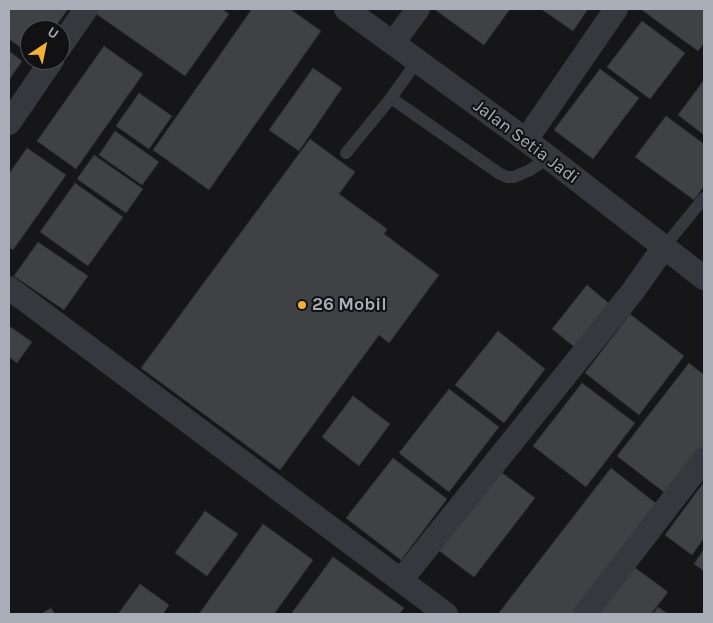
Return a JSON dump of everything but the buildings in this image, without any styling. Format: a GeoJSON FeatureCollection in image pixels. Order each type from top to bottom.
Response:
{"type":"FeatureCollection","features":[{"type":"Feature","properties":{"kind":"street"},"geometry":{"type":"LineString","coordinates":[[70,32],[86,9]]}},
{"type":"Feature","properties":{"kind":"street","name":"Jalan Setia Jadi"},"geometry":{"type":"LineString","coordinates":[[346,9],[526,140],[704,278]]}},
{"type":"Feature","properties":{"kind":"street"},"geometry":{"type":"LineString","coordinates":[[393,44],[418,9]]}},
{"type":"Feature","properties":{"kind":"street"},"geometry":{"type":"LineString","coordinates":[[526,140],[616,9]]}},
{"type":"Feature","properties":{"kind":"street"},"geometry":{"type":"LineString","coordinates":[[9,123],[45,70]]}},
{"type":"Feature","properties":{"kind":"street"},"geometry":{"type":"LineString","coordinates":[[405,576],[633,291],[664,247]]}},
{"type":"Feature","properties":{"kind":"street"},"geometry":{"type":"LineString","coordinates":[[9,288],[405,576],[464,614]]}},
{"type":"Feature","properties":{"kind":"street"},"geometry":{"type":"LineString","coordinates":[[586,614],[704,459]]}},
{"type":"Feature","properties":{"kind":"street"},"geometry":{"type":"LineString","coordinates":[[405,576],[446,614]]}},
{"type":"Feature","properties":{"kind":"lane"},"geometry":{"type":"LineString","coordinates":[[346,153],[391,98],[417,61]]}},
{"type":"Feature","properties":{"kind":"lane"},"geometry":{"type":"LineString","coordinates":[[391,98],[507,177],[514,178],[548,158]]}},
{"type":"Feature","properties":{"kind":"lane"},"geometry":{"type":"LineString","coordinates":[[664,247],[704,198]]}},
{"type":"Feature","properties":{"kind":"place","name":"26 Mobil"},"geometry":{"type":"Point","coordinates":[302,305]}}]}
